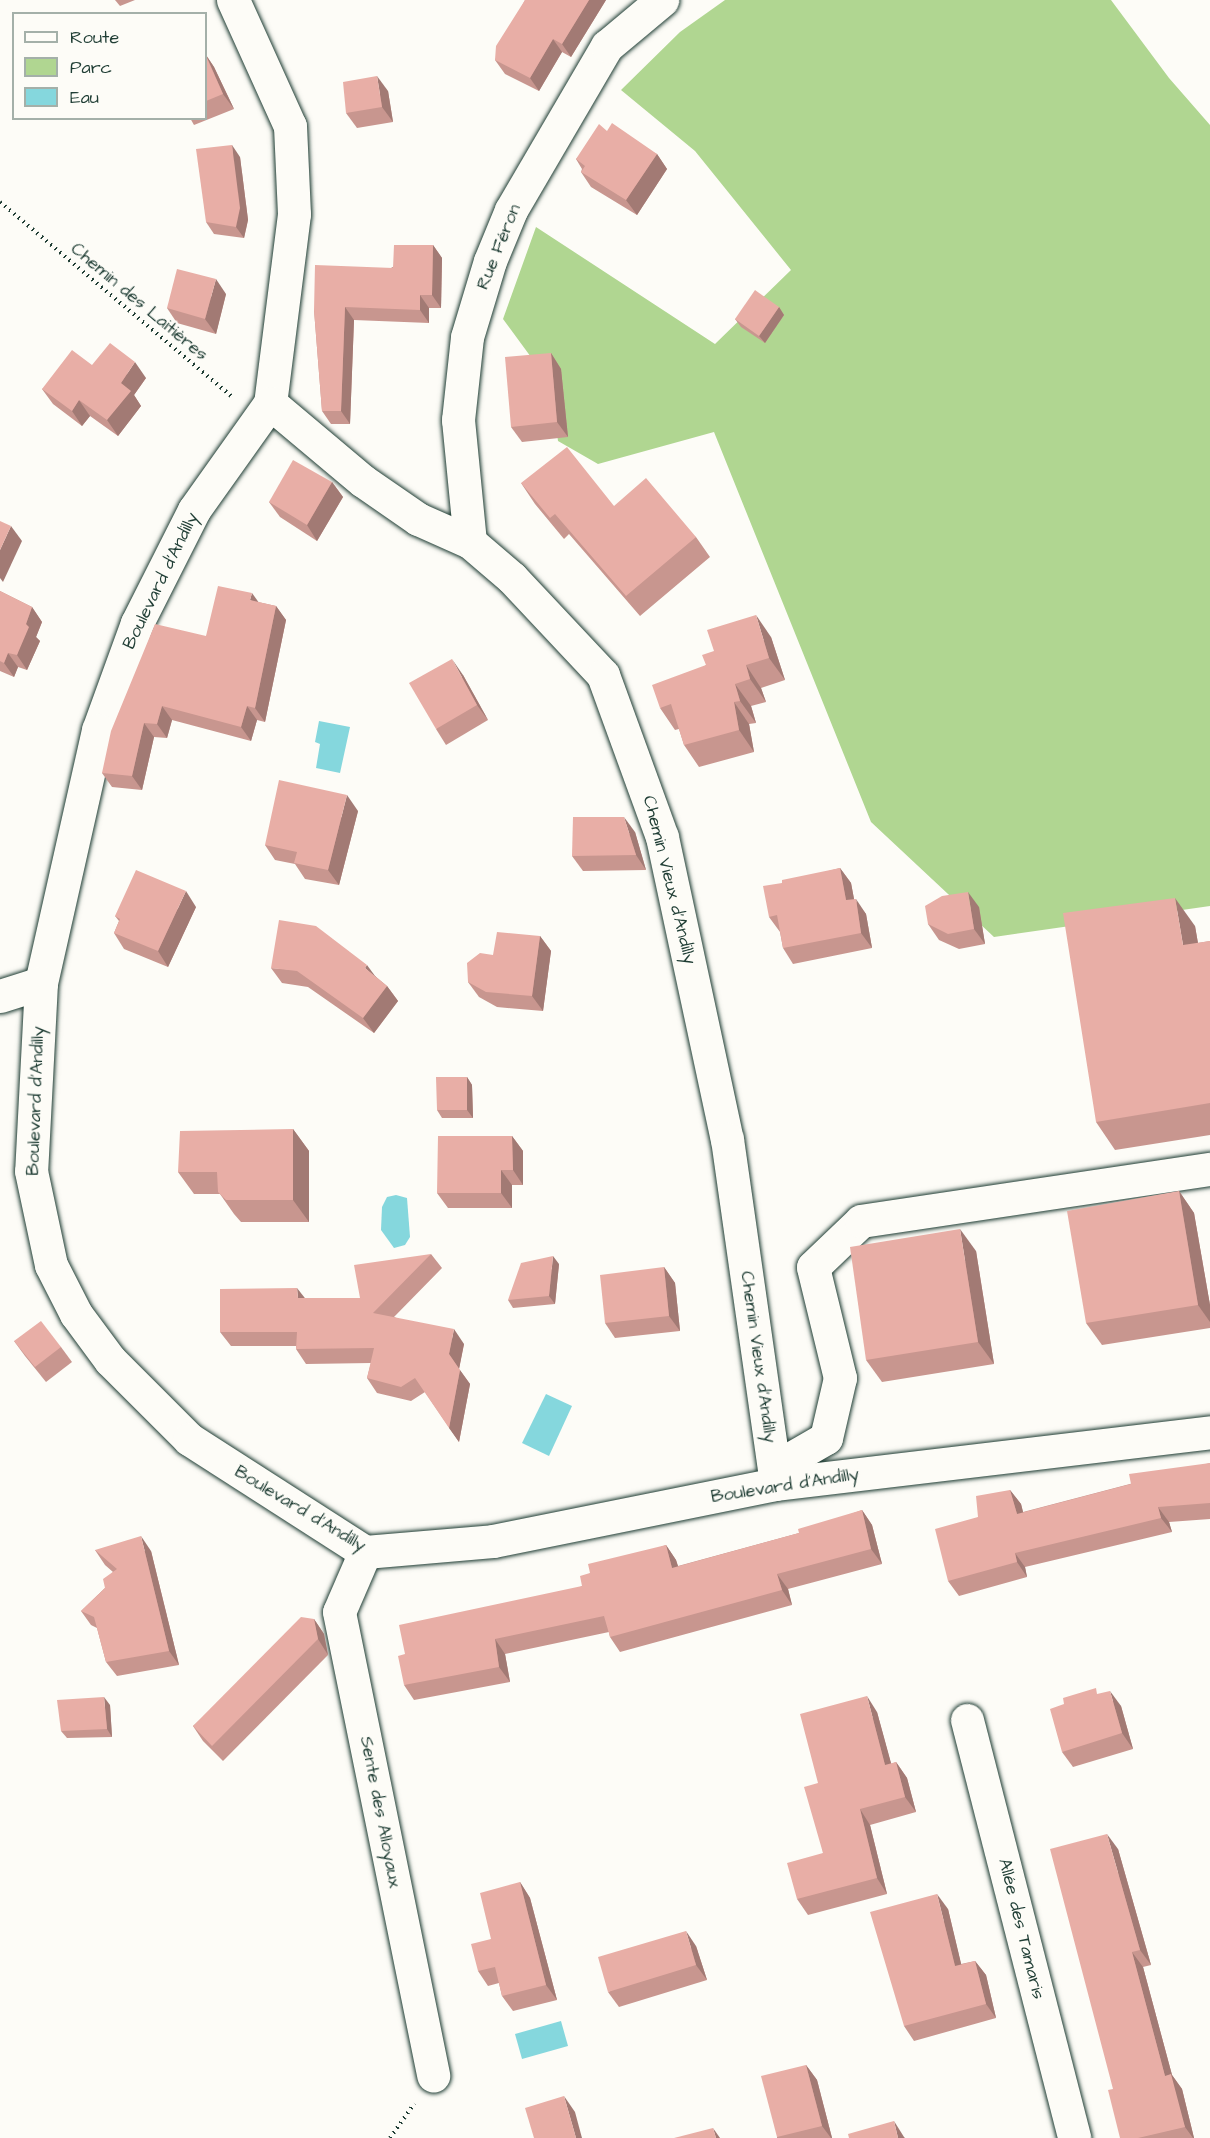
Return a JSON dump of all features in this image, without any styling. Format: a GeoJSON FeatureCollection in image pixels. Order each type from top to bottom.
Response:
{"type":"FeatureCollection","features":[{"type":"Feature","properties":{"kind":"street","name":"Boulevard d'Andilly"},"geometry":{"type":"LineString","coordinates":[[233,0],[290,126],[294,214],[270,403],[194,510],[137,623],[98,730],[41,983],[31,1171],[51,1265],[76,1314],[110,1360],[189,1439],[365,1552],[493,1541],[775,1476],[1210,1432]]}},
{"type":"Feature","properties":{"kind":"street","name":"Rue Féron"},"geometry":{"type":"LineString","coordinates":[[470,542],[458,420],[467,336],[490,261],[511,210],[607,46],[662,0]]}},
{"type":"Feature","properties":{"kind":"street","name":"Chemin Vieux d'Andilly"},"geometry":{"type":"LineString","coordinates":[[270,403],[363,481],[418,519],[470,542],[512,578],[603,675],[645,782],[662,837],[727,1139],[775,1476]]}},
{"type":"Feature","properties":{"kind":"street"},"geometry":{"type":"LineString","coordinates":[[0,996],[41,983]]}},
{"type":"Feature","properties":{"kind":"street"},"geometry":{"type":"LineString","coordinates":[[775,1476],[826,1438],[840,1378],[813,1267],[861,1221],[1210,1169]]}},
{"type":"Feature","properties":{"kind":"street","name":"Sente des Alloyaux"},"geometry":{"type":"LineString","coordinates":[[365,1552],[339,1612],[433,2076]]}},
{"type":"Feature","properties":{"kind":"street","name":"Allée des Tamaris"},"geometry":{"type":"LineString","coordinates":[[967,1720],[1074,2138]]}},
{"type":"Feature","properties":{"kind":"path","name":"Chemin des Laitières"},"geometry":{"type":"LineString","coordinates":[[0,202],[233,397],[270,403]]}},
{"type":"Feature","properties":{"kind":"green space"},"geometry":{"type":"Polygon","coordinates":[[[725,0],[1111,0],[1169,78],[1210,125],[1210,906],[994,937],[871,822],[714,432],[598,464],[558,441],[550,383],[503,319],[536,227],[715,344],[791,270],[695,151],[621,90],[680,32],[725,0]]]}},
{"type":"Feature","properties":{"kind":"water"},"geometry":{"type":"Polygon","coordinates":[[[319,721],[350,727],[340,773],[316,768],[320,744],[315,742],[319,721]]]}},
{"type":"Feature","properties":{"kind":"water"},"geometry":{"type":"Polygon","coordinates":[[[396,1195],[407,1198],[410,1237],[405,1245],[394,1248],[381,1230],[382,1207],[387,1197],[396,1195]]]}},
{"type":"Feature","properties":{"kind":"water"},"geometry":{"type":"Polygon","coordinates":[[[546,1394],[572,1406],[549,1456],[522,1443],[546,1394]]]}},
{"type":"Feature","properties":{"kind":"water"},"geometry":{"type":"Polygon","coordinates":[[[561,2021],[568,2046],[522,2059],[515,2034],[561,2021]]]}},
{"type":"Feature","properties":{"kind":"building"},"geometry":{"type":"Polygon","coordinates":[[[525,0],[589,0],[562,44],[553,39],[530,78],[495,60],[496,46],[525,0]]]}},
{"type":"Feature","properties":{"kind":"building"},"geometry":{"type":"Polygon","coordinates":[[[207,58],[223,94],[207,101],[207,58]]]}},
{"type":"Feature","properties":{"kind":"building"},"geometry":{"type":"Polygon","coordinates":[[[377,76],[382,107],[346,113],[343,82],[377,76]]]}},
{"type":"Feature","properties":{"kind":"building"},"geometry":{"type":"Polygon","coordinates":[[[612,123],[657,154],[626,200],[581,172],[585,166],[576,159],[599,124],[607,131],[612,123]]]}},
{"type":"Feature","properties":{"kind":"building"},"geometry":{"type":"Polygon","coordinates":[[[232,145],[240,208],[236,227],[206,222],[196,149],[232,145]]]}},
{"type":"Feature","properties":{"kind":"building"},"geometry":{"type":"Polygon","coordinates":[[[394,245],[433,245],[432,295],[420,295],[420,310],[345,307],[341,411],[322,411],[314,310],[315,265],[393,268],[394,245]]]}},
{"type":"Feature","properties":{"kind":"building"},"geometry":{"type":"Polygon","coordinates":[[[177,269],[216,279],[205,319],[167,308],[177,269]]]}},
{"type":"Feature","properties":{"kind":"building"},"geometry":{"type":"Polygon","coordinates":[[[755,290],[779,307],[759,336],[735,319],[755,290]]]}},
{"type":"Feature","properties":{"kind":"building"},"geometry":{"type":"Polygon","coordinates":[[[110,343],[135,362],[121,383],[131,391],[107,420],[79,400],[72,411],[42,389],[72,350],[92,365],[110,343]]]}},
{"type":"Feature","properties":{"kind":"building"},"geometry":{"type":"Polygon","coordinates":[[[551,353],[557,422],[511,427],[505,357],[551,353]]]}},
{"type":"Feature","properties":{"kind":"building"},"geometry":{"type":"Polygon","coordinates":[[[567,447],[614,506],[646,478],[696,537],[626,596],[555,514],[550,518],[521,483],[567,447]]]}},
{"type":"Feature","properties":{"kind":"building"},"geometry":{"type":"Polygon","coordinates":[[[293,460],[332,482],[307,525],[269,502],[293,460]]]}},
{"type":"Feature","properties":{"kind":"building"},"geometry":{"type":"Polygon","coordinates":[[[0,521],[11,526],[0,550],[0,521]]]}},
{"type":"Feature","properties":{"kind":"building"},"geometry":{"type":"Polygon","coordinates":[[[218,586],[252,593],[250,600],[276,606],[255,708],[247,706],[241,727],[162,706],[157,724],[144,723],[132,776],[102,773],[111,731],[155,624],[206,636],[218,586]]]}},
{"type":"Feature","properties":{"kind":"building"},"geometry":{"type":"Polygon","coordinates":[[[0,591],[32,607],[26,624],[29,627],[17,655],[8,653],[4,663],[0,661],[0,591]]]}},
{"type":"Feature","properties":{"kind":"building"},"geometry":{"type":"Polygon","coordinates":[[[756,615],[769,658],[746,665],[750,679],[735,684],[740,701],[734,702],[739,730],[684,745],[671,704],[660,708],[652,685],[706,665],[702,655],[714,651],[707,630],[756,615]]]}},
{"type":"Feature","properties":{"kind":"building"},"geometry":{"type":"Polygon","coordinates":[[[452,659],[477,705],[436,729],[409,683],[452,659]]]}},
{"type":"Feature","properties":{"kind":"building"},"geometry":{"type":"Polygon","coordinates":[[[279,780],[347,795],[328,870],[294,863],[297,852],[265,845],[279,780]]]}},
{"type":"Feature","properties":{"kind":"building"},"geometry":{"type":"Polygon","coordinates":[[[573,817],[624,817],[636,855],[572,856],[573,817]]]}},
{"type":"Feature","properties":{"kind":"building"},"geometry":{"type":"Polygon","coordinates":[[[840,868],[846,900],[856,899],[861,933],[783,948],[777,915],[769,917],[763,886],[840,868]]]}},
{"type":"Feature","properties":{"kind":"building"},"geometry":{"type":"Polygon","coordinates":[[[136,870],[186,891],[158,951],[114,933],[120,919],[115,916],[136,870]]]}},
{"type":"Feature","properties":{"kind":"building"},"geometry":{"type":"Polygon","coordinates":[[[968,892],[974,929],[948,934],[928,924],[925,906],[942,896],[968,892]]]}},
{"type":"Feature","properties":{"kind":"building"},"geometry":{"type":"Polygon","coordinates":[[[1175,898],[1183,945],[1210,941],[1210,1103],[1096,1122],[1063,913],[1175,898]]]}},
{"type":"Feature","properties":{"kind":"building"},"geometry":{"type":"Polygon","coordinates":[[[279,920],[316,926],[367,965],[365,968],[387,986],[363,1018],[297,971],[271,968],[279,920]]]}},
{"type":"Feature","properties":{"kind":"building"},"geometry":{"type":"Polygon","coordinates":[[[497,932],[540,936],[532,996],[486,992],[468,982],[467,963],[480,953],[493,955],[497,932]]]}},
{"type":"Feature","properties":{"kind":"building"},"geometry":{"type":"Polygon","coordinates":[[[436,1077],[467,1077],[467,1110],[437,1110],[436,1077]]]}},
{"type":"Feature","properties":{"kind":"building"},"geometry":{"type":"Polygon","coordinates":[[[293,1129],[293,1200],[226,1200],[218,1192],[217,1172],[178,1172],[180,1131],[293,1129]]]}},
{"type":"Feature","properties":{"kind":"building"},"geometry":{"type":"Polygon","coordinates":[[[438,1136],[512,1136],[513,1170],[501,1170],[501,1193],[437,1193],[438,1136]]]}},
{"type":"Feature","properties":{"kind":"building"},"geometry":{"type":"Polygon","coordinates":[[[1179,1191],[1198,1305],[1086,1323],[1067,1211],[1179,1191]]]}},
{"type":"Feature","properties":{"kind":"building"},"geometry":{"type":"Polygon","coordinates":[[[960,1229],[978,1342],[866,1360],[850,1247],[960,1229]]]}},
{"type":"Feature","properties":{"kind":"building"},"geometry":{"type":"Polygon","coordinates":[[[431,1254],[373,1313],[454,1329],[449,1354],[460,1370],[449,1428],[415,1378],[401,1387],[367,1378],[374,1348],[296,1349],[297,1332],[220,1332],[220,1289],[297,1288],[298,1298],[360,1298],[354,1265],[431,1254]]]}},
{"type":"Feature","properties":{"kind":"building"},"geometry":{"type":"Polygon","coordinates":[[[553,1256],[549,1296],[508,1300],[521,1263],[553,1256]]]}},
{"type":"Feature","properties":{"kind":"building"},"geometry":{"type":"Polygon","coordinates":[[[664,1267],[669,1316],[605,1323],[600,1275],[664,1267]]]}},
{"type":"Feature","properties":{"kind":"building"},"geometry":{"type":"Polygon","coordinates":[[[41,1321],[61,1347],[35,1367],[14,1341],[41,1321]]]}},
{"type":"Feature","properties":{"kind":"building"},"geometry":{"type":"Polygon","coordinates":[[[1210,1463],[1210,1503],[1158,1507],[1161,1518],[1015,1553],[1017,1562],[948,1581],[935,1529],[978,1517],[976,1496],[1010,1490],[1017,1514],[1131,1484],[1129,1474],[1210,1463]]]}},
{"type":"Feature","properties":{"kind":"building"},"geometry":{"type":"Polygon","coordinates":[[[862,1510],[871,1549],[777,1574],[782,1590],[610,1637],[604,1616],[495,1639],[499,1667],[404,1685],[398,1656],[405,1654],[399,1625],[582,1586],[580,1576],[590,1573],[588,1564],[666,1545],[672,1568],[799,1533],[798,1529],[862,1510]]]}},
{"type":"Feature","properties":{"kind":"building"},"geometry":{"type":"Polygon","coordinates":[[[141,1536],[169,1651],[106,1662],[94,1617],[81,1611],[105,1588],[103,1579],[117,1569],[95,1550],[141,1536]]]}},
{"type":"Feature","properties":{"kind":"building"},"geometry":{"type":"Polygon","coordinates":[[[301,1617],[314,1619],[318,1639],[212,1746],[193,1726],[301,1617]]]}},
{"type":"Feature","properties":{"kind":"building"},"geometry":{"type":"Polygon","coordinates":[[[1096,1688],[1097,1694],[1110,1691],[1122,1733],[1062,1752],[1050,1709],[1064,1704],[1063,1698],[1096,1688]]]}},
{"type":"Feature","properties":{"kind":"building"},"geometry":{"type":"Polygon","coordinates":[[[867,1696],[885,1765],[896,1762],[905,1797],[860,1809],[877,1878],[797,1899],[787,1863],[823,1853],[804,1787],[818,1783],[800,1714],[867,1696]]]}},
{"type":"Feature","properties":{"kind":"building"},"geometry":{"type":"Polygon","coordinates":[[[104,1697],[107,1729],[61,1731],[57,1700],[104,1697]]]}},
{"type":"Feature","properties":{"kind":"building"},"geometry":{"type":"Polygon","coordinates":[[[1107,1834],[1140,1950],[1132,1952],[1165,2076],[1171,2074],[1185,2127],[1138,2138],[1120,2138],[1108,2090],[1113,2089],[1050,1849],[1107,1834]]]}},
{"type":"Feature","properties":{"kind":"building"},"geometry":{"type":"Polygon","coordinates":[[[520,1882],[546,1985],[502,1996],[495,1967],[478,1971],[471,1944],[491,1939],[480,1893],[520,1882]]]}},
{"type":"Feature","properties":{"kind":"building"},"geometry":{"type":"Polygon","coordinates":[[[937,1894],[955,1966],[975,1961],[986,2004],[904,2026],[870,1912],[937,1894]]]}},
{"type":"Feature","properties":{"kind":"building"},"geometry":{"type":"Polygon","coordinates":[[[686,1931],[696,1965],[608,1992],[598,1957],[686,1931]]]}},
{"type":"Feature","properties":{"kind":"building"},"geometry":{"type":"Polygon","coordinates":[[[806,2065],[822,2126],[777,2137],[761,2076],[806,2065]]]}},
{"type":"Feature","properties":{"kind":"building"},"geometry":{"type":"Polygon","coordinates":[[[564,2096],[576,2138],[534,2138],[525,2108],[564,2096]]]}},
{"type":"Feature","properties":{"kind":"building"},"geometry":{"type":"Polygon","coordinates":[[[894,2121],[898,2138],[849,2138],[848,2134],[894,2121]]]}},
{"type":"Feature","properties":{"kind":"building"},"geometry":{"type":"Polygon","coordinates":[[[713,2128],[716,2138],[674,2138],[713,2128]]]}}]}
